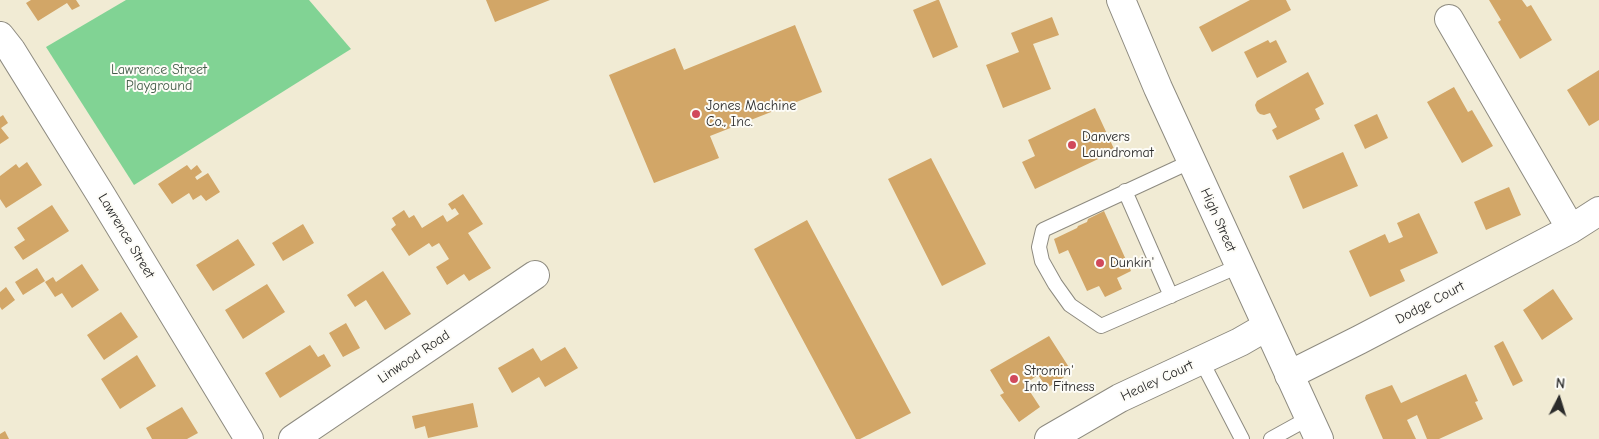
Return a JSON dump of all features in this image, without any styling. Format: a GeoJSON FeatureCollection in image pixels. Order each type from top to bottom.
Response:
{"type":"FeatureCollection","features":[{"type":"Feature","properties":{"kind":"street","name":"High Street"},"geometry":{"type":"LineString","coordinates":[[1121,0],[1158,88],[1266,327],[1314,428]]}},
{"type":"Feature","properties":{"kind":"street"},"geometry":{"type":"LineString","coordinates":[[1449,19],[1571,228]]}},
{"type":"Feature","properties":{"kind":"street","name":"Lawrence Street"},"geometry":{"type":"LineString","coordinates":[[0,36],[11,50],[101,195],[249,439]]}},
{"type":"Feature","properties":{"kind":"street","name":"Dodge Court"},"geometry":{"type":"LineString","coordinates":[[1289,375],[1359,340],[1599,212]]}},
{"type":"Feature","properties":{"kind":"street","name":"Linwood Road"},"geometry":{"type":"LineString","coordinates":[[293,439],[535,275]]}},
{"type":"Feature","properties":{"kind":"street","name":"Healey Court"},"geometry":{"type":"LineString","coordinates":[[1049,439],[1120,398],[1266,327]]}},
{"type":"Feature","properties":{"kind":"lane"},"geometry":{"type":"LineString","coordinates":[[1192,161],[1043,230],[1039,248],[1042,261],[1070,305],[1101,326],[1239,266]]}},
{"type":"Feature","properties":{"kind":"lane"},"geometry":{"type":"LineString","coordinates":[[1125,191],[1171,296]]}},
{"type":"Feature","properties":{"kind":"lane"},"geometry":{"type":"LineString","coordinates":[[1201,360],[1242,439]]}},
{"type":"Feature","properties":{"kind":"lane"},"geometry":{"type":"LineString","coordinates":[[1271,439],[1314,428]]}},
{"type":"Feature","properties":{"kind":"green space","name":"Lawrence Street Playground"},"geometry":{"type":"Polygon","coordinates":[[[126,0],[309,0],[351,49],[134,185],[46,47],[126,0]]]}},
{"type":"Feature","properties":{"kind":"building"},"geometry":{"type":"Polygon","coordinates":[[[31,0],[76,0],[80,6],[72,10],[67,3],[38,21],[26,3],[31,0]]]}},
{"type":"Feature","properties":{"kind":"building"},"geometry":{"type":"Polygon","coordinates":[[[486,0],[550,0],[495,22],[486,0]]]}},
{"type":"Feature","properties":{"kind":"building"},"geometry":{"type":"Polygon","coordinates":[[[939,0],[958,47],[933,58],[913,10],[939,0]]]}},
{"type":"Feature","properties":{"kind":"building"},"geometry":{"type":"Polygon","coordinates":[[[1250,0],[1286,0],[1291,10],[1212,52],[1199,27],[1250,0]]]}},
{"type":"Feature","properties":{"kind":"building"},"geometry":{"type":"Polygon","coordinates":[[[1489,0],[1522,0],[1527,7],[1531,5],[1552,40],[1520,59],[1498,22],[1501,20],[1489,0]]]}},
{"type":"Feature","properties":{"kind":"building"},"geometry":{"type":"Polygon","coordinates":[[[1052,17],[1059,35],[1033,44],[1051,89],[1003,108],[986,65],[1019,52],[1011,33],[1052,17]]]}},
{"type":"Feature","properties":{"kind":"building","name":"Jones Machine Co., Inc."},"geometry":{"type":"Polygon","coordinates":[[[795,25],[822,92],[710,136],[719,158],[654,183],[609,75],[675,48],[684,70],[795,25]]]}},
{"type":"Feature","properties":{"kind":"building"},"geometry":{"type":"Polygon","coordinates":[[[1268,40],[1270,43],[1276,40],[1287,62],[1257,78],[1244,52],[1268,40]]]}},
{"type":"Feature","properties":{"kind":"building"},"geometry":{"type":"Polygon","coordinates":[[[1599,70],[1599,120],[1589,126],[1567,90],[1599,70]]]}},
{"type":"Feature","properties":{"kind":"building"},"geometry":{"type":"Polygon","coordinates":[[[1308,72],[1324,104],[1315,109],[1320,119],[1277,140],[1272,130],[1277,127],[1270,113],[1260,114],[1255,105],[1257,101],[1308,72]]]}},
{"type":"Feature","properties":{"kind":"building"},"geometry":{"type":"Polygon","coordinates":[[[1454,87],[1468,112],[1472,110],[1493,146],[1462,163],[1427,102],[1454,87]]]}},
{"type":"Feature","properties":{"kind":"building","name":"Danvers Laundromat"},"geometry":{"type":"Polygon","coordinates":[[[1095,108],[1115,151],[1035,189],[1022,162],[1035,156],[1028,140],[1095,108]]]}},
{"type":"Feature","properties":{"kind":"building"},"geometry":{"type":"Polygon","coordinates":[[[1377,114],[1388,138],[1365,149],[1354,125],[1377,114]]]}},
{"type":"Feature","properties":{"kind":"building"},"geometry":{"type":"Polygon","coordinates":[[[3,115],[8,123],[1,128],[9,138],[0,144],[0,117],[3,115]]]}},
{"type":"Feature","properties":{"kind":"building"},"geometry":{"type":"Polygon","coordinates":[[[1343,152],[1358,186],[1303,209],[1289,176],[1343,152]]]}},
{"type":"Feature","properties":{"kind":"building"},"geometry":{"type":"Polygon","coordinates":[[[931,158],[986,264],[942,286],[888,179],[931,158]]]}},
{"type":"Feature","properties":{"kind":"building"},"geometry":{"type":"Polygon","coordinates":[[[27,162],[42,185],[6,208],[0,199],[0,176],[16,164],[19,168],[27,162]]]}},
{"type":"Feature","properties":{"kind":"building"},"geometry":{"type":"Polygon","coordinates":[[[187,165],[191,170],[197,165],[202,172],[195,177],[197,180],[208,173],[220,192],[206,201],[201,195],[193,200],[189,193],[172,204],[158,184],[187,165]]]}},
{"type":"Feature","properties":{"kind":"building"},"geometry":{"type":"Polygon","coordinates":[[[1509,187],[1521,215],[1486,230],[1474,202],[1509,187]]]}},
{"type":"Feature","properties":{"kind":"building"},"geometry":{"type":"Polygon","coordinates":[[[463,194],[483,224],[468,233],[491,268],[469,281],[464,274],[447,285],[436,267],[449,259],[439,243],[432,247],[429,243],[409,256],[391,229],[396,225],[392,218],[404,210],[409,218],[414,215],[422,228],[443,215],[447,222],[459,214],[455,208],[452,210],[448,204],[463,194]]]}},
{"type":"Feature","properties":{"kind":"building"},"geometry":{"type":"Polygon","coordinates":[[[52,205],[69,231],[23,260],[14,247],[25,240],[17,228],[52,205]]]}},
{"type":"Feature","properties":{"kind":"building","name":"Dunkin'"},"geometry":{"type":"Polygon","coordinates":[[[1104,211],[1131,271],[1117,278],[1122,289],[1105,297],[1099,286],[1087,291],[1068,250],[1059,254],[1054,239],[1077,228],[1087,222],[1088,219],[1104,211]]]}},
{"type":"Feature","properties":{"kind":"building"},"geometry":{"type":"Polygon","coordinates":[[[1419,213],[1438,253],[1400,270],[1405,281],[1370,297],[1349,251],[1385,234],[1389,243],[1403,237],[1397,223],[1419,213]]]}},
{"type":"Feature","properties":{"kind":"building"},"geometry":{"type":"Polygon","coordinates":[[[807,220],[911,413],[860,439],[856,439],[754,249],[807,220]]]}},
{"type":"Feature","properties":{"kind":"building"},"geometry":{"type":"Polygon","coordinates":[[[303,224],[314,243],[283,261],[272,243],[303,224]]]}},
{"type":"Feature","properties":{"kind":"building"},"geometry":{"type":"Polygon","coordinates":[[[238,239],[255,265],[213,291],[196,265],[238,239]]]}},
{"type":"Feature","properties":{"kind":"building"},"geometry":{"type":"Polygon","coordinates":[[[82,264],[99,290],[72,308],[62,293],[55,297],[45,282],[53,277],[56,282],[82,264]]]}},
{"type":"Feature","properties":{"kind":"building"},"geometry":{"type":"Polygon","coordinates":[[[37,268],[45,281],[23,295],[15,282],[37,268]]]}},
{"type":"Feature","properties":{"kind":"building"},"geometry":{"type":"Polygon","coordinates":[[[383,271],[411,314],[385,330],[366,300],[355,307],[347,295],[383,271]]]}},
{"type":"Feature","properties":{"kind":"building"},"geometry":{"type":"Polygon","coordinates":[[[267,284],[285,312],[243,339],[225,310],[267,284]]]}},
{"type":"Feature","properties":{"kind":"building"},"geometry":{"type":"Polygon","coordinates":[[[6,287],[15,300],[2,310],[0,307],[0,292],[6,287]]]}},
{"type":"Feature","properties":{"kind":"building"},"geometry":{"type":"Polygon","coordinates":[[[1553,289],[1573,319],[1542,340],[1523,310],[1553,289]]]}},
{"type":"Feature","properties":{"kind":"building"},"geometry":{"type":"Polygon","coordinates":[[[121,312],[138,337],[104,360],[87,335],[121,312]]]}},
{"type":"Feature","properties":{"kind":"building"},"geometry":{"type":"Polygon","coordinates":[[[346,323],[360,348],[343,357],[329,333],[346,323]]]}},
{"type":"Feature","properties":{"kind":"building","name":"Stromin' Into Fitness"},"geometry":{"type":"Polygon","coordinates":[[[1049,336],[1072,372],[1047,388],[1038,375],[1025,384],[1040,407],[1019,422],[1000,395],[1004,393],[990,370],[1049,336]]]}},
{"type":"Feature","properties":{"kind":"building"},"geometry":{"type":"Polygon","coordinates":[[[1503,341],[1523,381],[1513,386],[1494,346],[1503,341]]]}},
{"type":"Feature","properties":{"kind":"building"},"geometry":{"type":"Polygon","coordinates":[[[310,345],[318,357],[324,354],[331,366],[280,398],[265,373],[310,345]]]}},
{"type":"Feature","properties":{"kind":"building"},"geometry":{"type":"Polygon","coordinates":[[[565,347],[578,368],[545,387],[539,377],[512,393],[498,368],[533,348],[541,361],[565,347]]]}},
{"type":"Feature","properties":{"kind":"building"},"geometry":{"type":"Polygon","coordinates":[[[137,355],[156,386],[120,409],[101,379],[137,355]]]}},
{"type":"Feature","properties":{"kind":"building"},"geometry":{"type":"Polygon","coordinates":[[[1466,374],[1478,401],[1475,402],[1483,419],[1439,439],[1427,439],[1417,415],[1407,420],[1416,439],[1383,439],[1365,398],[1366,395],[1392,385],[1401,403],[1466,374]]]}},
{"type":"Feature","properties":{"kind":"building"},"geometry":{"type":"Polygon","coordinates":[[[473,403],[478,427],[428,438],[425,426],[415,429],[412,416],[473,403]]]}},
{"type":"Feature","properties":{"kind":"building"},"geometry":{"type":"Polygon","coordinates":[[[182,407],[198,433],[187,439],[152,439],[146,428],[182,407]]]}},
{"type":"Feature","properties":{"kind":"building"},"geometry":{"type":"Polygon","coordinates":[[[5,431],[9,439],[0,439],[0,434],[5,431]]]}},
{"type":"Feature","properties":{"kind":"place","name":"Jones Machine Co., Inc."},"geometry":{"type":"Point","coordinates":[696,114]}},
{"type":"Feature","properties":{"kind":"place","name":"Danvers Laundromat"},"geometry":{"type":"Point","coordinates":[1072,145]}},
{"type":"Feature","properties":{"kind":"place","name":"Dunkin'"},"geometry":{"type":"Point","coordinates":[1100,263]}},
{"type":"Feature","properties":{"kind":"place","name":"Stromin' Into Fitness"},"geometry":{"type":"Point","coordinates":[1014,379]}}]}
